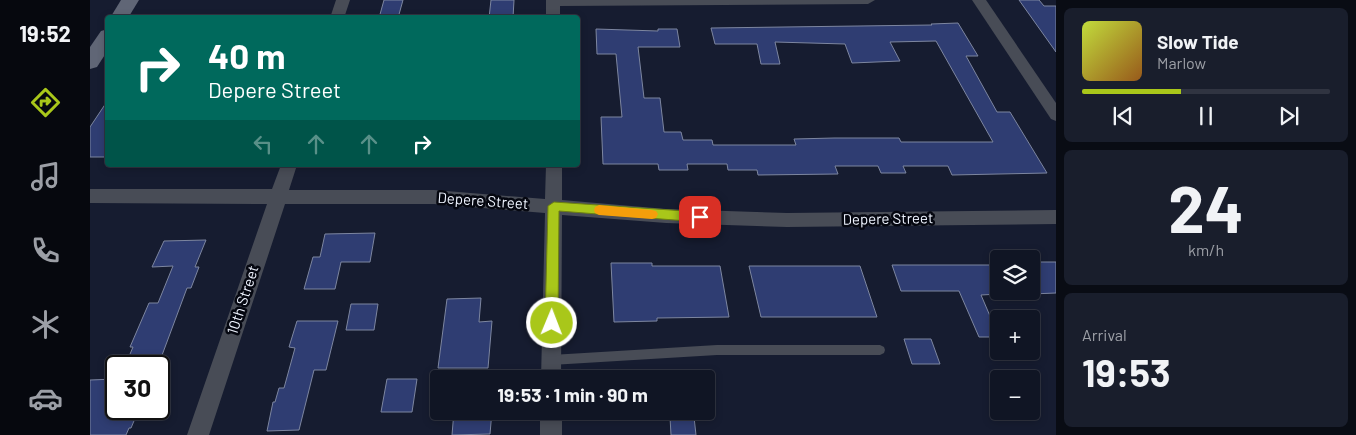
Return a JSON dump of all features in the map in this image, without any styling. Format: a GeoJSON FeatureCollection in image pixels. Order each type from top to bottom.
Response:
{"type":"FeatureCollection","features":[{"type":"Feature","properties":{"kind":"main road"},"geometry":{"type":"LineString","coordinates":[[121,15],[130,0]]}},
{"type":"Feature","properties":{"kind":"main road"},"geometry":{"type":"LineString","coordinates":[[90,62],[105,40]]}},
{"type":"Feature","properties":{"kind":"street"},"geometry":{"type":"LineString","coordinates":[[339,15],[343,0]]}},
{"type":"Feature","properties":{"kind":"street"},"geometry":{"type":"LineString","coordinates":[[553,15],[553,1],[868,0]]}},
{"type":"Feature","properties":{"kind":"street"},"geometry":{"type":"LineString","coordinates":[[979,0],[1056,115]]}},
{"type":"Feature","properties":{"kind":"street","name":"10th Street"},"geometry":{"type":"LineString","coordinates":[[198,435],[288,167]]}},
{"type":"Feature","properties":{"kind":"street"},"geometry":{"type":"LineString","coordinates":[[551,370],[554,167]]}},
{"type":"Feature","properties":{"kind":"street","name":"Depere Street"},"geometry":{"type":"LineString","coordinates":[[90,196],[434,197],[666,216],[787,220],[1056,217]]}},
{"type":"Feature","properties":{"kind":"street"},"geometry":{"type":"LineString","coordinates":[[551,420],[551,435]]}},
{"type":"Feature","properties":{"kind":"lane"},"geometry":{"type":"LineString","coordinates":[[551,360],[717,350],[880,350]]}},
{"type":"Feature","properties":{"kind":"building"},"geometry":{"type":"Polygon","coordinates":[[[384,0],[403,0],[399,15],[380,15],[384,0]]]}},
{"type":"Feature","properties":{"kind":"building"},"geometry":{"type":"Polygon","coordinates":[[[491,0],[514,0],[513,15],[489,15],[491,0]]]}},
{"type":"Feature","properties":{"kind":"building"},"geometry":{"type":"Polygon","coordinates":[[[1019,0],[1039,0],[1044,6],[1056,6],[1056,52],[1019,0]]]}},
{"type":"Feature","properties":{"kind":"building"},"geometry":{"type":"Polygon","coordinates":[[[958,23],[978,56],[966,56],[997,112],[1010,112],[1047,173],[952,175],[948,166],[903,166],[906,173],[881,173],[878,166],[835,166],[838,174],[758,175],[757,170],[728,170],[727,164],[687,164],[688,170],[659,170],[658,164],[603,164],[601,117],[622,117],[616,54],[597,54],[596,29],[658,31],[658,29],[677,29],[680,47],[638,47],[644,98],[660,98],[664,132],[681,132],[683,140],[712,140],[713,145],[796,145],[794,139],[834,138],[899,138],[901,142],[993,142],[936,41],[890,42],[900,61],[852,63],[845,44],[775,42],[780,64],[761,64],[757,44],[715,44],[711,28],[958,23]]]}},
{"type":"Feature","properties":{"kind":"building"},"geometry":{"type":"Polygon","coordinates":[[[105,104],[105,157],[90,157],[90,127],[105,104]]]}},
{"type":"Feature","properties":{"kind":"building"},"geometry":{"type":"Polygon","coordinates":[[[375,233],[370,262],[341,262],[335,289],[304,289],[313,257],[320,257],[325,234],[375,233]]]}},
{"type":"Feature","properties":{"kind":"building"},"geometry":{"type":"Polygon","coordinates":[[[206,240],[195,267],[199,267],[191,288],[187,288],[162,355],[130,355],[133,347],[130,347],[149,303],[158,303],[173,266],[152,267],[164,241],[206,240]]]}},
{"type":"Feature","properties":{"kind":"building"},"geometry":{"type":"Polygon","coordinates":[[[1040,262],[1056,262],[1056,293],[1040,294],[1040,262]]]}},
{"type":"Feature","properties":{"kind":"building"},"geometry":{"type":"Polygon","coordinates":[[[611,263],[652,263],[652,266],[720,266],[729,317],[657,318],[657,321],[614,322],[611,263]]]}},
{"type":"Feature","properties":{"kind":"building"},"geometry":{"type":"Polygon","coordinates":[[[892,265],[990,265],[990,294],[981,295],[990,316],[990,337],[979,337],[959,291],[901,291],[892,265]]]}},
{"type":"Feature","properties":{"kind":"building"},"geometry":{"type":"Polygon","coordinates":[[[749,266],[860,266],[877,317],[761,317],[749,266]]]}},
{"type":"Feature","properties":{"kind":"building"},"geometry":{"type":"Polygon","coordinates":[[[481,298],[479,322],[492,321],[488,368],[438,368],[447,299],[481,298]]]}},
{"type":"Feature","properties":{"kind":"building"},"geometry":{"type":"Polygon","coordinates":[[[351,304],[378,304],[374,330],[346,330],[351,304]]]}},
{"type":"Feature","properties":{"kind":"building"},"geometry":{"type":"Polygon","coordinates":[[[297,321],[338,321],[326,370],[314,370],[299,430],[267,431],[273,402],[275,402],[279,388],[284,388],[295,348],[289,347],[297,321]]]}},
{"type":"Feature","properties":{"kind":"building"},"geometry":{"type":"Polygon","coordinates":[[[904,339],[931,339],[940,364],[912,364],[904,339]]]}},
{"type":"Feature","properties":{"kind":"building"},"geometry":{"type":"Polygon","coordinates":[[[105,379],[105,420],[134,420],[126,435],[90,435],[90,380],[105,379]]]}},
{"type":"Feature","properties":{"kind":"building"},"geometry":{"type":"Polygon","coordinates":[[[387,379],[417,379],[412,412],[381,412],[387,379]]]}},
{"type":"Feature","properties":{"kind":"building"},"geometry":{"type":"Polygon","coordinates":[[[453,420],[491,420],[490,434],[452,435],[453,420]]]}},
{"type":"Feature","properties":{"kind":"building"},"geometry":{"type":"Polygon","coordinates":[[[670,420],[694,420],[696,435],[671,435],[670,420]]]}},
{"type":"Feature","properties":{"kind":"slow traffic"},"geometry":{"type":"LineString","coordinates":[[599,210],[652,214]]}},
{"type":"Feature","properties":{"kind":"route"},"geometry":{"type":"LineString","coordinates":[[552,323],[554,206],[666,216],[700,217]]}}]}
